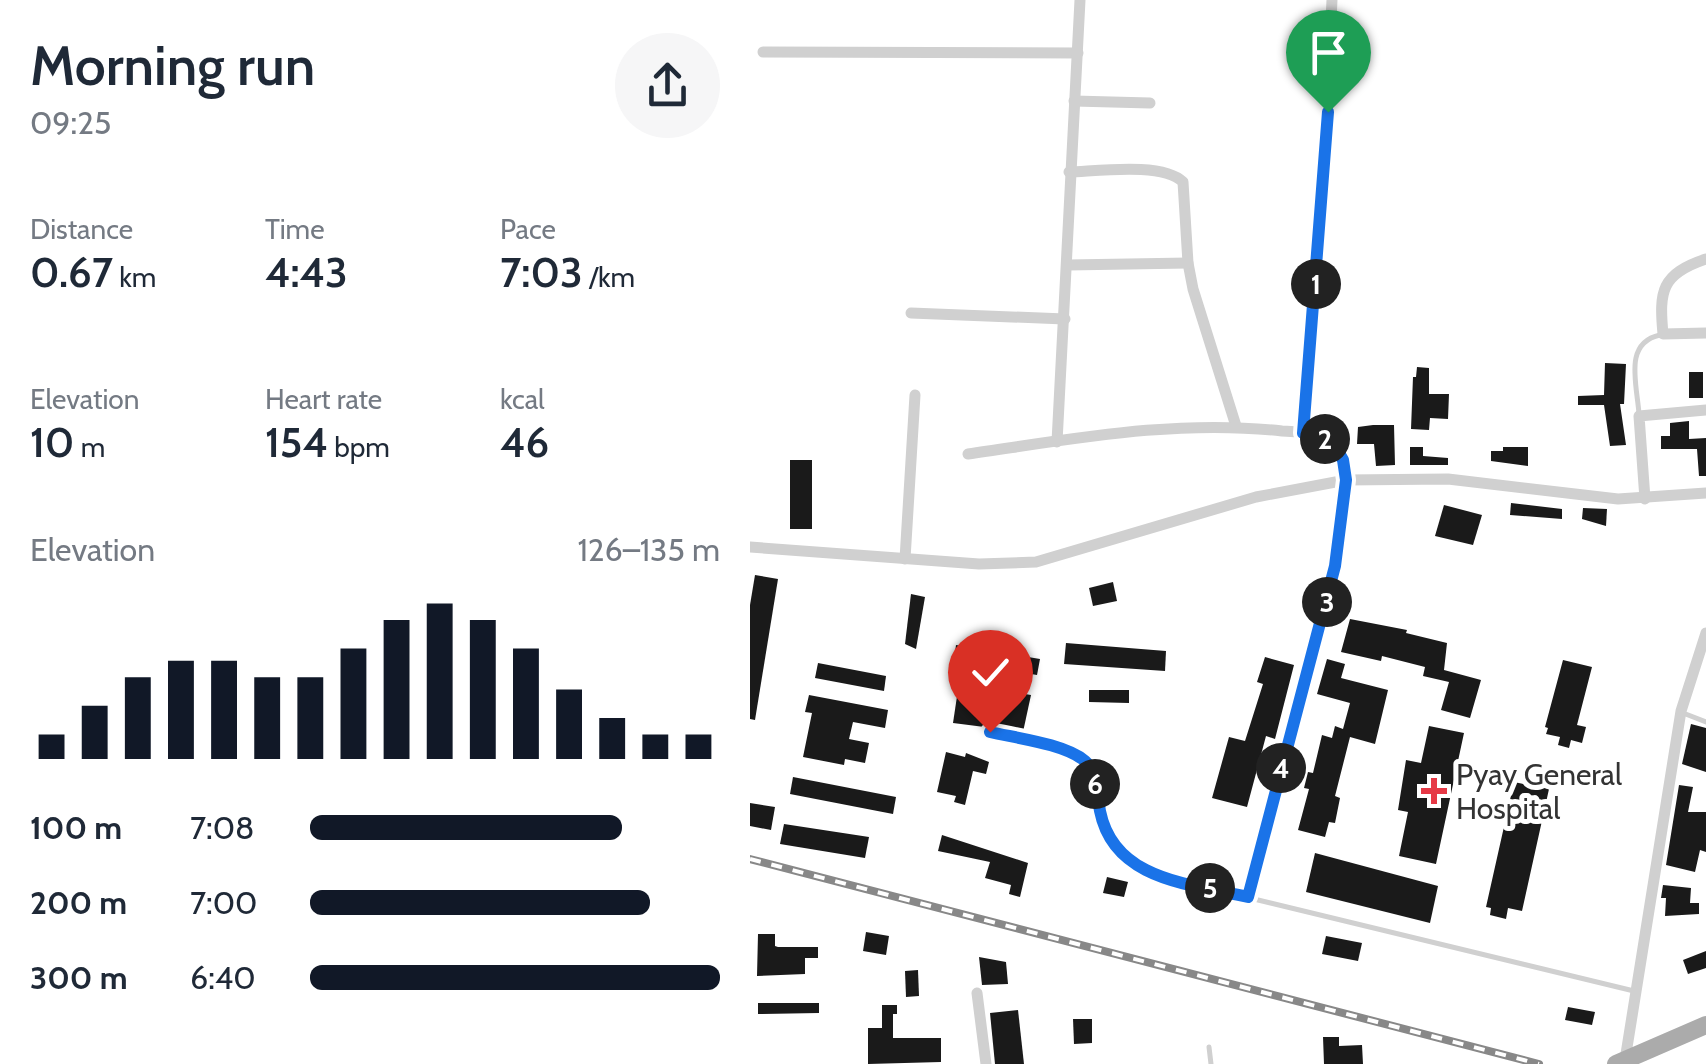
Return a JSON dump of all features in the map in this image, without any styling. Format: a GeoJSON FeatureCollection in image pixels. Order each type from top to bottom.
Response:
{"type":"FeatureCollection","features":[{"type":"Feature","properties":{"kind":"main road"},"geometry":{"type":"LineString","coordinates":[[1621,1062],[1706,1025]]}},
{"type":"Feature","properties":{"kind":"street"},"geometry":{"type":"LineString","coordinates":[[1058,442],[1080,0]]}},
{"type":"Feature","properties":{"kind":"street"},"geometry":{"type":"LineString","coordinates":[[1303,433],[1320,236],[1332,0]]}},
{"type":"Feature","properties":{"kind":"street"},"geometry":{"type":"LineString","coordinates":[[763,52],[1078,54]]}},
{"type":"Feature","properties":{"kind":"street"},"geometry":{"type":"LineString","coordinates":[[1074,101],[1150,103]]}},
{"type":"Feature","properties":{"kind":"street"},"geometry":{"type":"LineString","coordinates":[[1069,172],[1151,170],[1180,178],[1186,194],[1188,263],[1236,426]]}},
{"type":"Feature","properties":{"kind":"street"},"geometry":{"type":"LineString","coordinates":[[1706,259],[1681,270],[1663,288],[1663,334],[1706,333]]}},
{"type":"Feature","properties":{"kind":"street"},"geometry":{"type":"LineString","coordinates":[[1068,265],[1188,263]]}},
{"type":"Feature","properties":{"kind":"street"},"geometry":{"type":"LineString","coordinates":[[912,313],[1065,318]]}},
{"type":"Feature","properties":{"kind":"street"},"geometry":{"type":"LineString","coordinates":[[905,559],[915,394]]}},
{"type":"Feature","properties":{"kind":"street"},"geometry":{"type":"LineString","coordinates":[[1645,499],[1640,416],[1706,410]]}},
{"type":"Feature","properties":{"kind":"street"},"geometry":{"type":"LineString","coordinates":[[968,454],[1174,427],[1236,426],[1303,433],[1334,444],[1343,460],[1346,480]]}},
{"type":"Feature","properties":{"kind":"street"},"geometry":{"type":"LineString","coordinates":[[750,546],[979,564],[1036,562],[1256,497],[1346,480],[1448,480],[1579,496],[1645,499],[1706,493]]}},
{"type":"Feature","properties":{"kind":"street"},"geometry":{"type":"LineString","coordinates":[[1621,1062],[1681,712],[1705,640]]}},
{"type":"Feature","properties":{"kind":"street"},"geometry":{"type":"LineString","coordinates":[[977,993],[986,1064]]}},
{"type":"Feature","properties":{"kind":"lane"},"geometry":{"type":"LineString","coordinates":[[1640,416],[1636,351],[1644,340],[1663,334]]}},
{"type":"Feature","properties":{"kind":"lane"},"geometry":{"type":"LineString","coordinates":[[1248,897],[1332,580],[1346,480]]}},
{"type":"Feature","properties":{"kind":"lane"},"geometry":{"type":"LineString","coordinates":[[1681,712],[1706,722]]}},
{"type":"Feature","properties":{"kind":"lane"},"geometry":{"type":"LineString","coordinates":[[990,732],[1048,746],[1086,762],[1094,776],[1109,837],[1137,867],[1179,882],[1634,991]]}},
{"type":"Feature","properties":{"kind":"lane"},"geometry":{"type":"LineString","coordinates":[[1209,1047],[1212,1064]]}},
{"type":"Feature","properties":{"kind":"building"},"geometry":{"type":"Polygon","coordinates":[[[1605,363],[1626,364],[1624,404],[1620,404],[1626,445],[1610,446],[1604,405],[1578,405],[1578,396],[1604,395],[1605,363]]]}},
{"type":"Feature","properties":{"kind":"building"},"geometry":{"type":"Polygon","coordinates":[[[1417,367],[1429,368],[1429,394],[1449,394],[1448,419],[1430,418],[1429,430],[1411,429],[1413,377],[1417,367]]]}},
{"type":"Feature","properties":{"kind":"building"},"geometry":{"type":"Polygon","coordinates":[[[1689,372],[1703,372],[1703,398],[1689,398],[1689,372]]]}},
{"type":"Feature","properties":{"kind":"building"},"geometry":{"type":"Polygon","coordinates":[[[1689,421],[1689,439],[1706,438],[1706,476],[1699,476],[1697,449],[1661,449],[1661,436],[1670,436],[1670,423],[1689,421]]]}},
{"type":"Feature","properties":{"kind":"building"},"geometry":{"type":"Polygon","coordinates":[[[1394,425],[1395,465],[1376,466],[1374,444],[1357,444],[1358,427],[1394,425]]]}},
{"type":"Feature","properties":{"kind":"building"},"geometry":{"type":"Polygon","coordinates":[[[1410,447],[1423,447],[1423,456],[1448,458],[1448,465],[1410,465],[1410,447]]]}},
{"type":"Feature","properties":{"kind":"building"},"geometry":{"type":"Polygon","coordinates":[[[1503,447],[1528,447],[1528,466],[1491,461],[1491,451],[1503,451],[1503,447]]]}},
{"type":"Feature","properties":{"kind":"building"},"geometry":{"type":"Polygon","coordinates":[[[790,460],[812,460],[812,529],[790,529],[790,460]]]}},
{"type":"Feature","properties":{"kind":"building"},"geometry":{"type":"Polygon","coordinates":[[[1511,503],[1562,509],[1562,519],[1510,515],[1511,503]]]}},
{"type":"Feature","properties":{"kind":"building"},"geometry":{"type":"Polygon","coordinates":[[[1444,505],[1482,515],[1473,545],[1435,536],[1444,505]]]}},
{"type":"Feature","properties":{"kind":"building"},"geometry":{"type":"Polygon","coordinates":[[[1583,508],[1607,509],[1606,526],[1582,519],[1583,508]]]}},
{"type":"Feature","properties":{"kind":"building"},"geometry":{"type":"Polygon","coordinates":[[[755,575],[778,579],[755,720],[750,719],[750,605],[755,575]]]}},
{"type":"Feature","properties":{"kind":"building"},"geometry":{"type":"Polygon","coordinates":[[[1113,582],[1117,601],[1093,606],[1089,588],[1113,582]]]}},
{"type":"Feature","properties":{"kind":"building"},"geometry":{"type":"Polygon","coordinates":[[[911,594],[925,597],[916,649],[905,644],[911,594]]]}},
{"type":"Feature","properties":{"kind":"building"},"geometry":{"type":"Polygon","coordinates":[[[1350,619],[1407,630],[1406,633],[1447,643],[1444,670],[1481,680],[1470,718],[1441,710],[1449,682],[1423,676],[1425,667],[1382,656],[1381,661],[1341,652],[1350,619]]]}},
{"type":"Feature","properties":{"kind":"building"},"geometry":{"type":"Polygon","coordinates":[[[1066,643],[1166,651],[1165,671],[1064,664],[1066,643]]]}},
{"type":"Feature","properties":{"kind":"building"},"geometry":{"type":"Polygon","coordinates":[[[956,645],[1040,659],[1037,675],[954,661],[956,645]]]}},
{"type":"Feature","properties":{"kind":"building"},"geometry":{"type":"Polygon","coordinates":[[[1265,657],[1294,665],[1275,739],[1266,736],[1247,807],[1212,798],[1229,737],[1245,741],[1263,684],[1257,682],[1265,657]]]}},
{"type":"Feature","properties":{"kind":"building"},"geometry":{"type":"Polygon","coordinates":[[[1327,659],[1345,664],[1341,678],[1388,690],[1375,744],[1350,737],[1335,796],[1340,798],[1335,823],[1329,822],[1325,837],[1298,830],[1309,789],[1304,788],[1308,772],[1313,773],[1322,735],[1332,738],[1335,726],[1343,729],[1350,703],[1317,694],[1327,659]]]}},
{"type":"Feature","properties":{"kind":"building"},"geometry":{"type":"Polygon","coordinates":[[[1563,660],[1592,667],[1577,725],[1586,727],[1582,743],[1571,740],[1569,748],[1558,745],[1560,737],[1546,734],[1545,727],[1563,660]]]}},
{"type":"Feature","properties":{"kind":"building"},"geometry":{"type":"Polygon","coordinates":[[[818,663],[886,676],[884,691],[815,678],[818,663]]]}},
{"type":"Feature","properties":{"kind":"building"},"geometry":{"type":"Polygon","coordinates":[[[959,683],[1031,695],[1023,732],[953,723],[959,683]]]}},
{"type":"Feature","properties":{"kind":"building"},"geometry":{"type":"Polygon","coordinates":[[[1089,690],[1129,690],[1129,703],[1089,702],[1089,690]]]}},
{"type":"Feature","properties":{"kind":"building"},"geometry":{"type":"Polygon","coordinates":[[[809,695],[888,710],[885,728],[853,722],[849,739],[869,743],[865,763],[845,759],[844,765],[803,757],[812,713],[805,712],[809,695]]]}},
{"type":"Feature","properties":{"kind":"building"},"geometry":{"type":"Polygon","coordinates":[[[1691,724],[1706,728],[1706,772],[1682,764],[1691,724]]]}},
{"type":"Feature","properties":{"kind":"building"},"geometry":{"type":"Polygon","coordinates":[[[1429,726],[1464,733],[1436,864],[1399,856],[1408,812],[1398,810],[1406,760],[1421,763],[1429,726]]]}},
{"type":"Feature","properties":{"kind":"building"},"geometry":{"type":"Polygon","coordinates":[[[946,752],[965,757],[966,753],[989,762],[986,774],[973,771],[965,805],[954,802],[956,796],[937,792],[946,752]]]}},
{"type":"Feature","properties":{"kind":"building"},"geometry":{"type":"Polygon","coordinates":[[[793,777],[896,797],[893,814],[790,794],[793,777]]]}},
{"type":"Feature","properties":{"kind":"building"},"geometry":{"type":"Polygon","coordinates":[[[1514,782],[1549,789],[1522,911],[1508,908],[1506,919],[1490,915],[1491,908],[1486,907],[1514,782]]]}},
{"type":"Feature","properties":{"kind":"building"},"geometry":{"type":"Polygon","coordinates":[[[1679,785],[1693,787],[1688,812],[1706,812],[1706,852],[1700,850],[1695,872],[1666,865],[1679,785]]]}},
{"type":"Feature","properties":{"kind":"building"},"geometry":{"type":"Polygon","coordinates":[[[750,803],[775,807],[771,830],[750,826],[750,803]]]}},
{"type":"Feature","properties":{"kind":"building"},"geometry":{"type":"Polygon","coordinates":[[[784,824],[869,837],[865,858],[780,844],[784,824]]]}},
{"type":"Feature","properties":{"kind":"building"},"geometry":{"type":"Polygon","coordinates":[[[942,835],[1028,863],[1020,897],[1009,894],[1011,885],[985,878],[990,862],[938,851],[942,835]]]}},
{"type":"Feature","properties":{"kind":"building"},"geometry":{"type":"Polygon","coordinates":[[[1315,853],[1438,886],[1430,923],[1306,892],[1315,853]]]}},
{"type":"Feature","properties":{"kind":"building"},"geometry":{"type":"Polygon","coordinates":[[[1107,877],[1128,882],[1124,897],[1103,893],[1107,877]]]}},
{"type":"Feature","properties":{"kind":"building"},"geometry":{"type":"Polygon","coordinates":[[[1663,885],[1691,888],[1690,903],[1699,903],[1699,914],[1665,916],[1663,885]]]}},
{"type":"Feature","properties":{"kind":"building"},"geometry":{"type":"Polygon","coordinates":[[[866,932],[889,936],[886,955],[863,951],[866,932]]]}},
{"type":"Feature","properties":{"kind":"building"},"geometry":{"type":"Polygon","coordinates":[[[758,934],[775,934],[778,947],[818,947],[818,958],[805,958],[805,974],[757,976],[758,934]]]}},
{"type":"Feature","properties":{"kind":"building"},"geometry":{"type":"Polygon","coordinates":[[[1326,936],[1362,943],[1358,961],[1322,954],[1326,936]]]}},
{"type":"Feature","properties":{"kind":"building"},"geometry":{"type":"Polygon","coordinates":[[[1706,951],[1706,968],[1688,974],[1683,960],[1706,951]]]}},
{"type":"Feature","properties":{"kind":"building"},"geometry":{"type":"Polygon","coordinates":[[[979,957],[1006,962],[1008,984],[982,985],[979,957]]]}},
{"type":"Feature","properties":{"kind":"building"},"geometry":{"type":"Polygon","coordinates":[[[918,970],[919,996],[906,997],[905,971],[918,970]]]}},
{"type":"Feature","properties":{"kind":"building"},"geometry":{"type":"Polygon","coordinates":[[[758,1003],[819,1003],[819,1013],[758,1014],[758,1003]]]}},
{"type":"Feature","properties":{"kind":"building"},"geometry":{"type":"Polygon","coordinates":[[[882,1005],[897,1005],[893,1038],[941,1038],[941,1062],[868,1064],[868,1028],[882,1028],[882,1005]]]}},
{"type":"Feature","properties":{"kind":"building"},"geometry":{"type":"Polygon","coordinates":[[[1568,1007],[1595,1012],[1592,1025],[1565,1020],[1568,1007]]]}},
{"type":"Feature","properties":{"kind":"building"},"geometry":{"type":"Polygon","coordinates":[[[1018,1010],[1024,1064],[995,1064],[990,1013],[1018,1010]]]}},
{"type":"Feature","properties":{"kind":"building"},"geometry":{"type":"Polygon","coordinates":[[[1073,1019],[1092,1019],[1092,1043],[1074,1044],[1073,1019]]]}},
{"type":"Feature","properties":{"kind":"building"},"geometry":{"type":"Polygon","coordinates":[[[1323,1037],[1339,1037],[1339,1046],[1362,1045],[1363,1064],[1324,1064],[1323,1037]]]}},
{"type":"Feature","properties":{"kind":"railway"},"geometry":{"type":"LineString","coordinates":[[750,859],[1539,1064]]}},
{"type":"Feature","properties":{"kind":"place","name":"Pyay General Hospital"},"geometry":{"type":"Point","coordinates":[1434,791]}},
{"type":"Feature","properties":{"kind":"route"},"geometry":{"type":"LineString","coordinates":[[990,732],[1048,746],[1086,762],[1094,776],[1109,837],[1137,867],[1179,882],[1248,897],[1322,624],[1335,566],[1346,480],[1343,460],[1334,444],[1303,433],[1328,112]]}}]}
